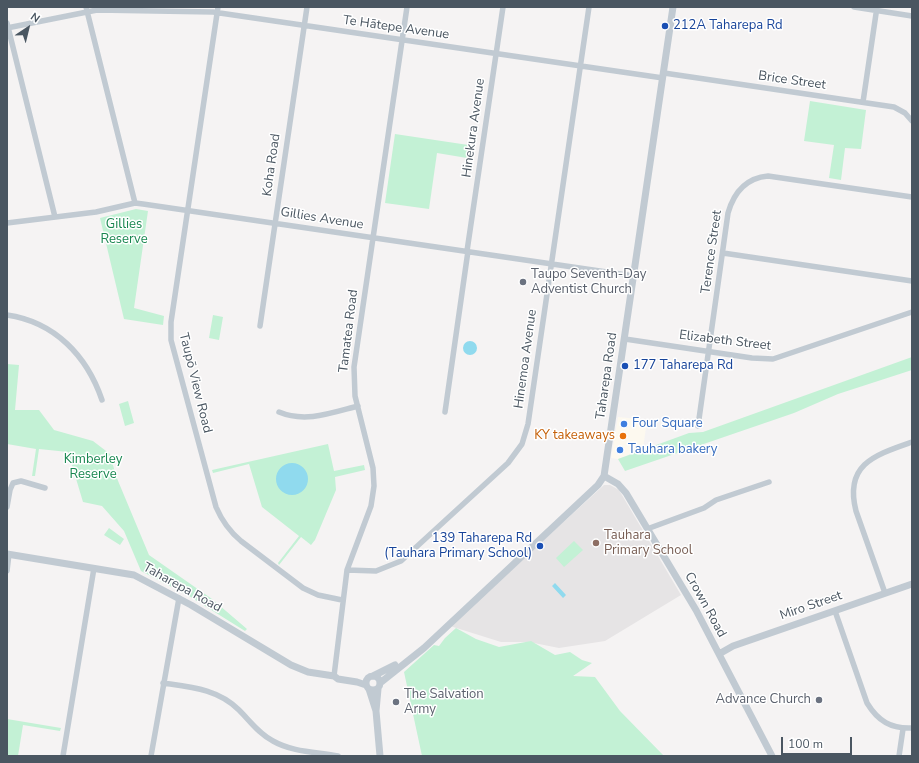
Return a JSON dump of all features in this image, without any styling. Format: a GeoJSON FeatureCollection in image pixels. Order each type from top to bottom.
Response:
{"type":"FeatureCollection","features":[{"type":"Feature","properties":{"kind":"street","name":"Koha Road"},"geometry":{"type":"LineString","coordinates":[[260,326],[307,7]]}},
{"type":"Feature","properties":{"kind":"street","name":"Tamatea Road"},"geometry":{"type":"LineString","coordinates":[[334,676],[342,600],[347,570],[371,506],[374,486],[373,468],[354,386],[354,368],[407,7]]}},
{"type":"Feature","properties":{"kind":"street","name":"Hinekura Avenue"},"geometry":{"type":"LineString","coordinates":[[445,412],[503,7]]}},
{"type":"Feature","properties":{"kind":"street","name":"Hinemoa Avenue"},"geometry":{"type":"LineString","coordinates":[[347,570],[376,571],[401,561],[508,463],[519,449],[528,424],[589,7]]}},
{"type":"Feature","properties":{"kind":"street","name":"Taharepa Road"},"geometry":{"type":"LineString","coordinates":[[334,676],[338,679],[357,682],[368,687],[379,686],[403,663],[424,648],[598,486],[604,476],[673,7]]}},
{"type":"Feature","properties":{"kind":"street"},"geometry":{"type":"LineString","coordinates":[[854,7],[877,9],[912,16]]}},
{"type":"Feature","properties":{"kind":"street","name":"Te Hātepe Avenue"},"geometry":{"type":"LineString","coordinates":[[7,27],[87,9],[217,10],[304,26],[580,66],[664,76]]}},
{"type":"Feature","properties":{"kind":"street"},"geometry":{"type":"LineString","coordinates":[[87,9],[135,203]]}},
{"type":"Feature","properties":{"kind":"street"},"geometry":{"type":"LineString","coordinates":[[863,102],[877,9]]}},
{"type":"Feature","properties":{"kind":"street","name":"Taupō View Road"},"geometry":{"type":"LineString","coordinates":[[217,10],[170,334],[216,507],[221,518],[233,535],[294,582],[310,592],[342,600]]}},
{"type":"Feature","properties":{"kind":"street"},"geometry":{"type":"LineString","coordinates":[[7,27],[55,217]]}},
{"type":"Feature","properties":{"kind":"street","name":"Brice Street"},"geometry":{"type":"LineString","coordinates":[[664,76],[894,107],[905,113],[912,121]]}},
{"type":"Feature","properties":{"kind":"street","name":"Terence Street"},"geometry":{"type":"LineString","coordinates":[[698,426],[730,205],[741,188],[754,179],[768,176],[912,198]]}},
{"type":"Feature","properties":{"kind":"street","name":"Gillies Avenue"},"geometry":{"type":"LineString","coordinates":[[7,223],[96,212],[135,203],[634,276]]}},
{"type":"Feature","properties":{"kind":"street"},"geometry":{"type":"LineString","coordinates":[[723,253],[912,281]]}},
{"type":"Feature","properties":{"kind":"street","name":"Elizabeth Street"},"geometry":{"type":"LineString","coordinates":[[625,339],[752,358],[773,359],[912,312]]}},
{"type":"Feature","properties":{"kind":"street"},"geometry":{"type":"LineString","coordinates":[[7,314],[38,323],[57,335],[75,350],[91,373],[102,400]]}},
{"type":"Feature","properties":{"kind":"street"},"geometry":{"type":"LineString","coordinates":[[279,412],[299,418],[312,418],[358,406]]}},
{"type":"Feature","properties":{"kind":"street"},"geometry":{"type":"LineString","coordinates":[[885,593],[856,511],[854,501],[855,480],[864,464],[869,460],[879,454],[912,442]]}},
{"type":"Feature","properties":{"kind":"street","name":"Crown Road"},"geometry":{"type":"LineString","coordinates":[[604,476],[622,488],[692,603],[772,756]]}},
{"type":"Feature","properties":{"kind":"street"},"geometry":{"type":"LineString","coordinates":[[7,507],[10,490],[14,483],[21,481],[38,484],[45,488]]}},
{"type":"Feature","properties":{"kind":"street"},"geometry":{"type":"LineString","coordinates":[[647,529],[704,508],[716,500],[769,482]]}},
{"type":"Feature","properties":{"kind":"street","name":"Taharepa Road"},"geometry":{"type":"LineString","coordinates":[[8,554],[134,575],[179,598],[291,665],[308,672],[334,676],[371,677],[403,663]]}},
{"type":"Feature","properties":{"kind":"street"},"geometry":{"type":"LineString","coordinates":[[7,571],[8,554]]}},
{"type":"Feature","properties":{"kind":"street"},"geometry":{"type":"LineString","coordinates":[[63,756],[94,568]]}},
{"type":"Feature","properties":{"kind":"street","name":"Miro Street"},"geometry":{"type":"LineString","coordinates":[[719,654],[733,646],[912,584]]}},
{"type":"Feature","properties":{"kind":"street"},"geometry":{"type":"LineString","coordinates":[[151,756],[179,598]]}},
{"type":"Feature","properties":{"kind":"street"},"geometry":{"type":"LineString","coordinates":[[835,611],[867,703],[873,712],[885,723],[903,729],[912,728]]}},
{"type":"Feature","properties":{"kind":"street"},"geometry":{"type":"LineString","coordinates":[[376,711],[368,687],[371,677],[377,677],[379,686],[376,711],[380,756]]}},
{"type":"Feature","properties":{"kind":"street"},"geometry":{"type":"LineString","coordinates":[[163,683],[199,688],[219,695],[238,709],[263,734],[282,745],[338,756]]}},
{"type":"Feature","properties":{"kind":"street"},"geometry":{"type":"LineString","coordinates":[[899,756],[903,729]]}},
{"type":"Feature","properties":{"kind":"shaded area"},"geometry":{"type":"Polygon","coordinates":[[[618,417],[647,420],[643,449],[618,459],[611,458],[618,417]]]}},
{"type":"Feature","properties":{"kind":"shaded area","name":"Tauhara Primary School"},"geometry":{"type":"Polygon","coordinates":[[[604,485],[610,485],[619,490],[681,595],[605,641],[559,648],[529,642],[501,642],[450,626],[604,485]]]}},
{"type":"Feature","properties":{"kind":"green space"},"geometry":{"type":"Polygon","coordinates":[[[810,101],[866,110],[861,149],[845,148],[841,180],[829,178],[834,145],[804,141],[810,101]]]}},
{"type":"Feature","properties":{"kind":"green space"},"geometry":{"type":"Polygon","coordinates":[[[395,134],[475,146],[473,159],[437,153],[429,209],[385,203],[395,134]]]}},
{"type":"Feature","properties":{"kind":"green space","name":"Gillies Reserve"},"geometry":{"type":"Polygon","coordinates":[[[136,209],[148,211],[134,308],[164,316],[163,325],[124,319],[100,218],[136,209]]]}},
{"type":"Feature","properties":{"kind":"green space"},"geometry":{"type":"Polygon","coordinates":[[[213,315],[223,317],[219,340],[209,338],[213,315]]]}},
{"type":"Feature","properties":{"kind":"green space"},"geometry":{"type":"Polygon","coordinates":[[[912,357],[912,370],[838,394],[794,413],[625,471],[618,459],[689,433],[703,432],[912,357]]]}},
{"type":"Feature","properties":{"kind":"green space","name":"Kimberley Reserve"},"geometry":{"type":"Polygon","coordinates":[[[7,364],[19,365],[15,410],[39,410],[54,430],[93,441],[110,454],[116,476],[149,555],[212,599],[247,629],[245,631],[189,596],[141,571],[124,531],[102,506],[83,502],[68,452],[39,449],[35,476],[32,476],[36,449],[7,444],[7,364]]]}},
{"type":"Feature","properties":{"kind":"green space"},"geometry":{"type":"Polygon","coordinates":[[[128,401],[134,423],[125,426],[119,404],[128,401]]]}},
{"type":"Feature","properties":{"kind":"green space"},"geometry":{"type":"Polygon","coordinates":[[[328,444],[334,471],[364,465],[365,470],[335,477],[336,490],[315,540],[311,545],[301,537],[279,565],[278,563],[299,536],[262,507],[249,464],[213,473],[212,470],[328,444]]]}},
{"type":"Feature","properties":{"kind":"green space"},"geometry":{"type":"Polygon","coordinates":[[[109,528],[124,539],[120,545],[104,535],[109,528]]]}},
{"type":"Feature","properties":{"kind":"green space"},"geometry":{"type":"Polygon","coordinates":[[[574,541],[583,550],[564,567],[556,558],[574,541]]]}},
{"type":"Feature","properties":{"kind":"green space"},"geometry":{"type":"Polygon","coordinates":[[[456,628],[476,639],[499,647],[531,641],[555,655],[570,652],[582,660],[592,663],[573,676],[595,677],[620,711],[664,756],[422,756],[404,672],[434,645],[439,646],[456,628]]]}},
{"type":"Feature","properties":{"kind":"green space"},"geometry":{"type":"Polygon","coordinates":[[[7,719],[61,728],[60,731],[23,725],[18,756],[7,756],[7,719]]]}},
{"type":"Feature","properties":{"kind":"water"},"geometry":{"type":"Polygon","coordinates":[[[470,341],[475,343],[477,348],[475,353],[470,355],[465,353],[463,348],[465,343],[470,341]]]}},
{"type":"Feature","properties":{"kind":"water"},"geometry":{"type":"Polygon","coordinates":[[[292,463],[301,466],[305,470],[308,479],[305,488],[301,492],[292,495],[283,492],[279,488],[276,479],[279,470],[283,466],[292,463]]]}},
{"type":"Feature","properties":{"kind":"water"},"geometry":{"type":"Polygon","coordinates":[[[555,583],[566,595],[563,598],[552,586],[555,583]]]}},
{"type":"Feature","properties":{"kind":"place","name":"212A Taharepa Rd"},"geometry":{"type":"Point","coordinates":[665,26]}},
{"type":"Feature","properties":{"kind":"place","name":"Taupo Seventh-Day Adventist Church"},"geometry":{"type":"Point","coordinates":[523,282]}},
{"type":"Feature","properties":{"kind":"place","name":"177 Taharepa Rd"},"geometry":{"type":"Point","coordinates":[625,366]}},
{"type":"Feature","properties":{"kind":"place","name":"Four Square"},"geometry":{"type":"Point","coordinates":[624,424]}},
{"type":"Feature","properties":{"kind":"place","name":"KY takeaways"},"geometry":{"type":"Point","coordinates":[623,436]}},
{"type":"Feature","properties":{"kind":"place","name":"Tauhara bakery"},"geometry":{"type":"Point","coordinates":[620,450]}},
{"type":"Feature","properties":{"kind":"place","name":"Tauhara Primary School"},"geometry":{"type":"Point","coordinates":[596,543]}},
{"type":"Feature","properties":{"kind":"place","name":"139 Taharepa Rd (Tauhara Primary School)"},"geometry":{"type":"Point","coordinates":[540,546]}},
{"type":"Feature","properties":{"kind":"place","name":"Advance Church"},"geometry":{"type":"Point","coordinates":[819,700]}},
{"type":"Feature","properties":{"kind":"place","name":"The Salvation Army"},"geometry":{"type":"Point","coordinates":[396,702]}}]}
